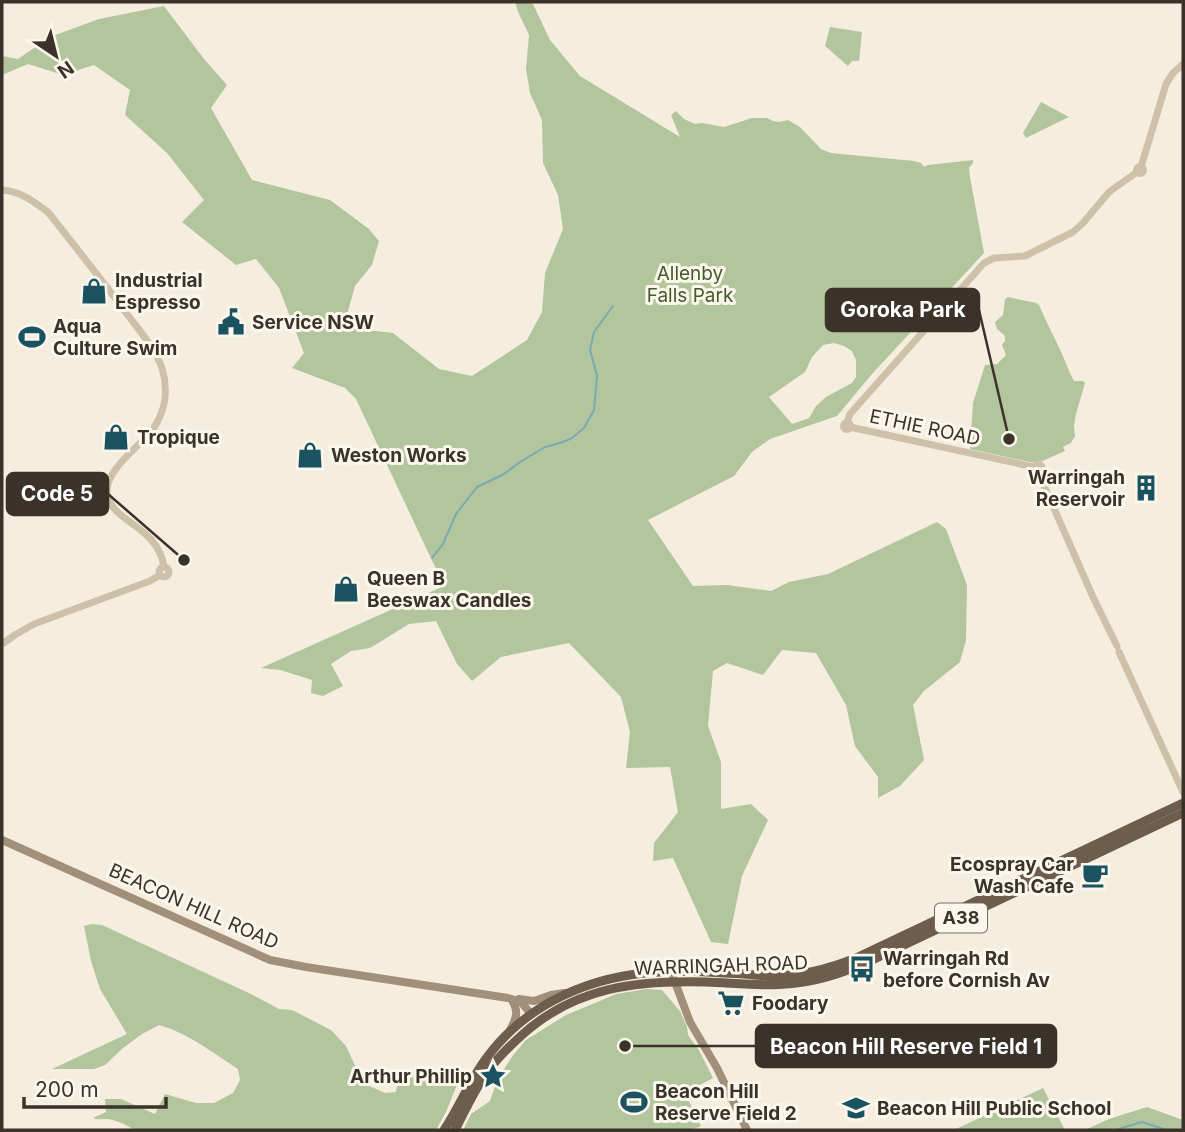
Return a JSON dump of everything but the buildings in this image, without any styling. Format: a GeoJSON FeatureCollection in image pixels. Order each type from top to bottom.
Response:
{"type":"FeatureCollection","features":[{"type":"Feature","properties":{"kind":"highway","name":"WARRINGAH ROAD"},"geometry":{"type":"LineString","coordinates":[[455,1130],[486,1073],[549,1002],[569,993],[619,977],[670,971],[771,976],[831,968],[1183,803]]}},
{"type":"Feature","properties":{"kind":"highway","name":"WARRINGAH ROAD"},"geometry":{"type":"LineString","coordinates":[[444,1130],[478,1070],[509,1032],[566,1003],[587,995],[632,985],[675,982],[779,985],[837,974],[868,962],[1183,813]]}},
{"type":"Feature","properties":{"kind":"main road","name":"BEACON HILL ROAD"},"geometry":{"type":"LineString","coordinates":[[2,840],[270,960],[513,999]]}},
{"type":"Feature","properties":{"kind":"main road"},"geometry":{"type":"LineString","coordinates":[[670,971],[690,1022],[717,1068],[747,1130]]}},
{"type":"Feature","properties":{"kind":"main road","name":"WARRINGAH ROAD"},"geometry":{"type":"LineString","coordinates":[[513,999],[534,1001],[569,993]]}},
{"type":"Feature","properties":{"kind":"main road"},"geometry":{"type":"LineString","coordinates":[[513,999],[524,1005],[534,1018]]}},
{"type":"Feature","properties":{"kind":"main road"},"geometry":{"type":"LineString","coordinates":[[509,1032],[517,1014],[513,999]]}},
{"type":"Feature","properties":{"kind":"street","name":"ETHIE ROAD"},"geometry":{"type":"LineString","coordinates":[[1183,64],[1166,84],[1139,169],[1109,192],[1073,232],[1025,256],[991,259],[984,263],[850,414],[849,424],[1036,470],[1183,792]]}},
{"type":"Feature","properties":{"kind":"street"},"geometry":{"type":"LineString","coordinates":[[2,190],[12,190],[30,198],[48,212],[145,338],[161,365],[166,396],[159,418],[112,474],[107,488],[111,505],[150,538],[168,570],[168,574],[164,576],[160,575],[26,628],[2,644]]}},
{"type":"Feature","properties":{"kind":"green space","name":"Allenby Falls Park"},"geometry":{"type":"Polygon","coordinates":[[[515,2],[532,2],[550,40],[580,76],[680,137],[671,115],[676,111],[695,124],[724,127],[752,118],[767,118],[779,122],[788,120],[800,127],[821,149],[831,153],[914,161],[924,167],[973,160],[969,168],[970,177],[984,253],[872,374],[837,416],[770,439],[752,452],[734,476],[648,520],[693,586],[727,585],[771,591],[789,582],[828,574],[937,522],[946,529],[967,585],[966,640],[960,662],[924,691],[913,705],[924,760],[900,786],[878,798],[878,777],[855,746],[846,705],[816,653],[782,650],[763,675],[727,663],[713,671],[708,726],[721,762],[721,809],[751,804],[768,820],[742,876],[728,944],[711,942],[673,858],[653,861],[654,843],[678,812],[670,767],[626,768],[630,732],[621,697],[569,643],[501,657],[472,681],[457,664],[436,621],[409,624],[370,648],[351,651],[331,664],[343,686],[323,696],[311,693],[312,680],[280,670],[261,668],[444,586],[356,399],[345,388],[292,368],[304,353],[279,288],[256,259],[236,265],[182,222],[204,200],[167,153],[125,115],[130,90],[94,65],[63,75],[28,64],[2,75],[2,56],[18,59],[50,37],[99,19],[164,6],[227,85],[211,108],[252,180],[330,200],[369,229],[379,241],[372,265],[355,286],[345,322],[349,328],[393,333],[439,369],[472,376],[527,340],[542,312],[545,273],[563,229],[558,195],[543,163],[542,120],[530,93],[526,69],[529,35],[515,2]],[[834,343],[823,345],[812,357],[805,372],[769,397],[792,424],[809,418],[816,406],[826,397],[852,383],[856,377],[856,360],[852,351],[834,343]]]}},
{"type":"Feature","properties":{"kind":"green space"},"geometry":{"type":"Polygon","coordinates":[[[830,27],[862,32],[859,61],[852,61],[848,66],[825,46],[830,27]]]}},
{"type":"Feature","properties":{"kind":"green space"},"geometry":{"type":"Polygon","coordinates":[[[1041,102],[1069,117],[1026,138],[1023,133],[1041,102]]]}},
{"type":"Feature","properties":{"kind":"green space"},"geometry":{"type":"Polygon","coordinates":[[[1008,297],[1039,305],[1074,381],[1085,383],[1076,414],[1075,436],[1071,443],[1063,447],[1065,451],[1040,462],[970,449],[973,403],[985,365],[997,364],[1006,355],[1002,345],[1005,336],[997,329],[995,322],[1003,315],[1005,299],[1008,297]]]}},
{"type":"Feature","properties":{"kind":"green space"},"geometry":{"type":"Polygon","coordinates":[[[102,925],[279,1009],[292,1010],[331,1030],[346,1046],[363,1083],[385,1093],[396,1092],[399,1074],[411,1070],[444,1074],[459,1080],[436,1130],[134,1130],[117,1121],[93,1118],[106,1112],[105,1099],[121,1099],[155,1114],[165,1094],[196,1103],[214,1103],[233,1093],[240,1080],[238,1069],[190,1038],[159,1025],[123,1048],[105,1065],[94,1069],[52,1069],[127,1034],[100,989],[91,961],[84,926],[102,925]]]}},
{"type":"Feature","properties":{"kind":"green space"},"geometry":{"type":"Polygon","coordinates":[[[647,989],[662,990],[680,1011],[688,1035],[713,1078],[685,1093],[701,1126],[691,1130],[463,1130],[471,1114],[490,1101],[498,1078],[526,1040],[566,1015],[616,994],[647,989]]]}},
{"type":"Feature","properties":{"kind":"green space"},"geometry":{"type":"Polygon","coordinates":[[[1043,1088],[1065,1130],[954,1130],[1043,1088]]]}},
{"type":"Feature","properties":{"kind":"green space"},"geometry":{"type":"Polygon","coordinates":[[[1147,1107],[1183,1120],[1183,1130],[1085,1130],[1109,1119],[1147,1107]]]}},
{"type":"Feature","properties":{"kind":"waterway"},"geometry":{"type":"LineString","coordinates":[[432,558],[443,544],[456,514],[477,487],[504,474],[545,447],[572,438],[584,428],[594,410],[597,376],[590,350],[594,332],[613,306]]}},
{"type":"Feature","properties":{"kind":"waterway"},"geometry":{"type":"LineString","coordinates":[[1115,1130],[1142,1122],[1167,1130]]}},
{"type":"Feature","properties":{"kind":"place","name":"Industrial Espresso"},"geometry":{"type":"Point","coordinates":[94,291]}},
{"type":"Feature","properties":{"kind":"place","name":"Service NSW"},"geometry":{"type":"Point","coordinates":[231,322]}},
{"type":"Feature","properties":{"kind":"place","name":"Aqua Culture Swim"},"geometry":{"type":"Point","coordinates":[32,337]}},
{"type":"Feature","properties":{"kind":"place","name":"Tropique"},"geometry":{"type":"Point","coordinates":[116,437]}},
{"type":"Feature","properties":{"kind":"place","name":"Goroka Park"},"geometry":{"type":"Point","coordinates":[1009,439]}},
{"type":"Feature","properties":{"kind":"place","name":"Weston Works"},"geometry":{"type":"Point","coordinates":[310,455]}},
{"type":"Feature","properties":{"kind":"place","name":"Warringah Reservoir"},"geometry":{"type":"Point","coordinates":[1146,488]}},
{"type":"Feature","properties":{"kind":"place","name":"Code 5"},"geometry":{"type":"Point","coordinates":[184,560]}},
{"type":"Feature","properties":{"kind":"place","name":"Queen B Beeswax Candles"},"geometry":{"type":"Point","coordinates":[346,589]}},
{"type":"Feature","properties":{"kind":"place","name":"Ecospray Car Wash Cafe"},"geometry":{"type":"Point","coordinates":[1095,875]}},
{"type":"Feature","properties":{"kind":"place","name":"Warringah Rd before Cornish Av"},"geometry":{"type":"Point","coordinates":[862,969]}},
{"type":"Feature","properties":{"kind":"place","name":"Foodary"},"geometry":{"type":"Point","coordinates":[731,1003]}},
{"type":"Feature","properties":{"kind":"place","name":"Beacon Hill Reserve Field 1"},"geometry":{"type":"Point","coordinates":[625,1046]}},
{"type":"Feature","properties":{"kind":"place","name":"Arthur Phillip"},"geometry":{"type":"Point","coordinates":[493,1076]}},
{"type":"Feature","properties":{"kind":"place","name":"Beacon Hill Reserve Field 2"},"geometry":{"type":"Point","coordinates":[634,1102]}},
{"type":"Feature","properties":{"kind":"place","name":"Beacon Hill Public School"},"geometry":{"type":"Point","coordinates":[856,1108]}}]}
